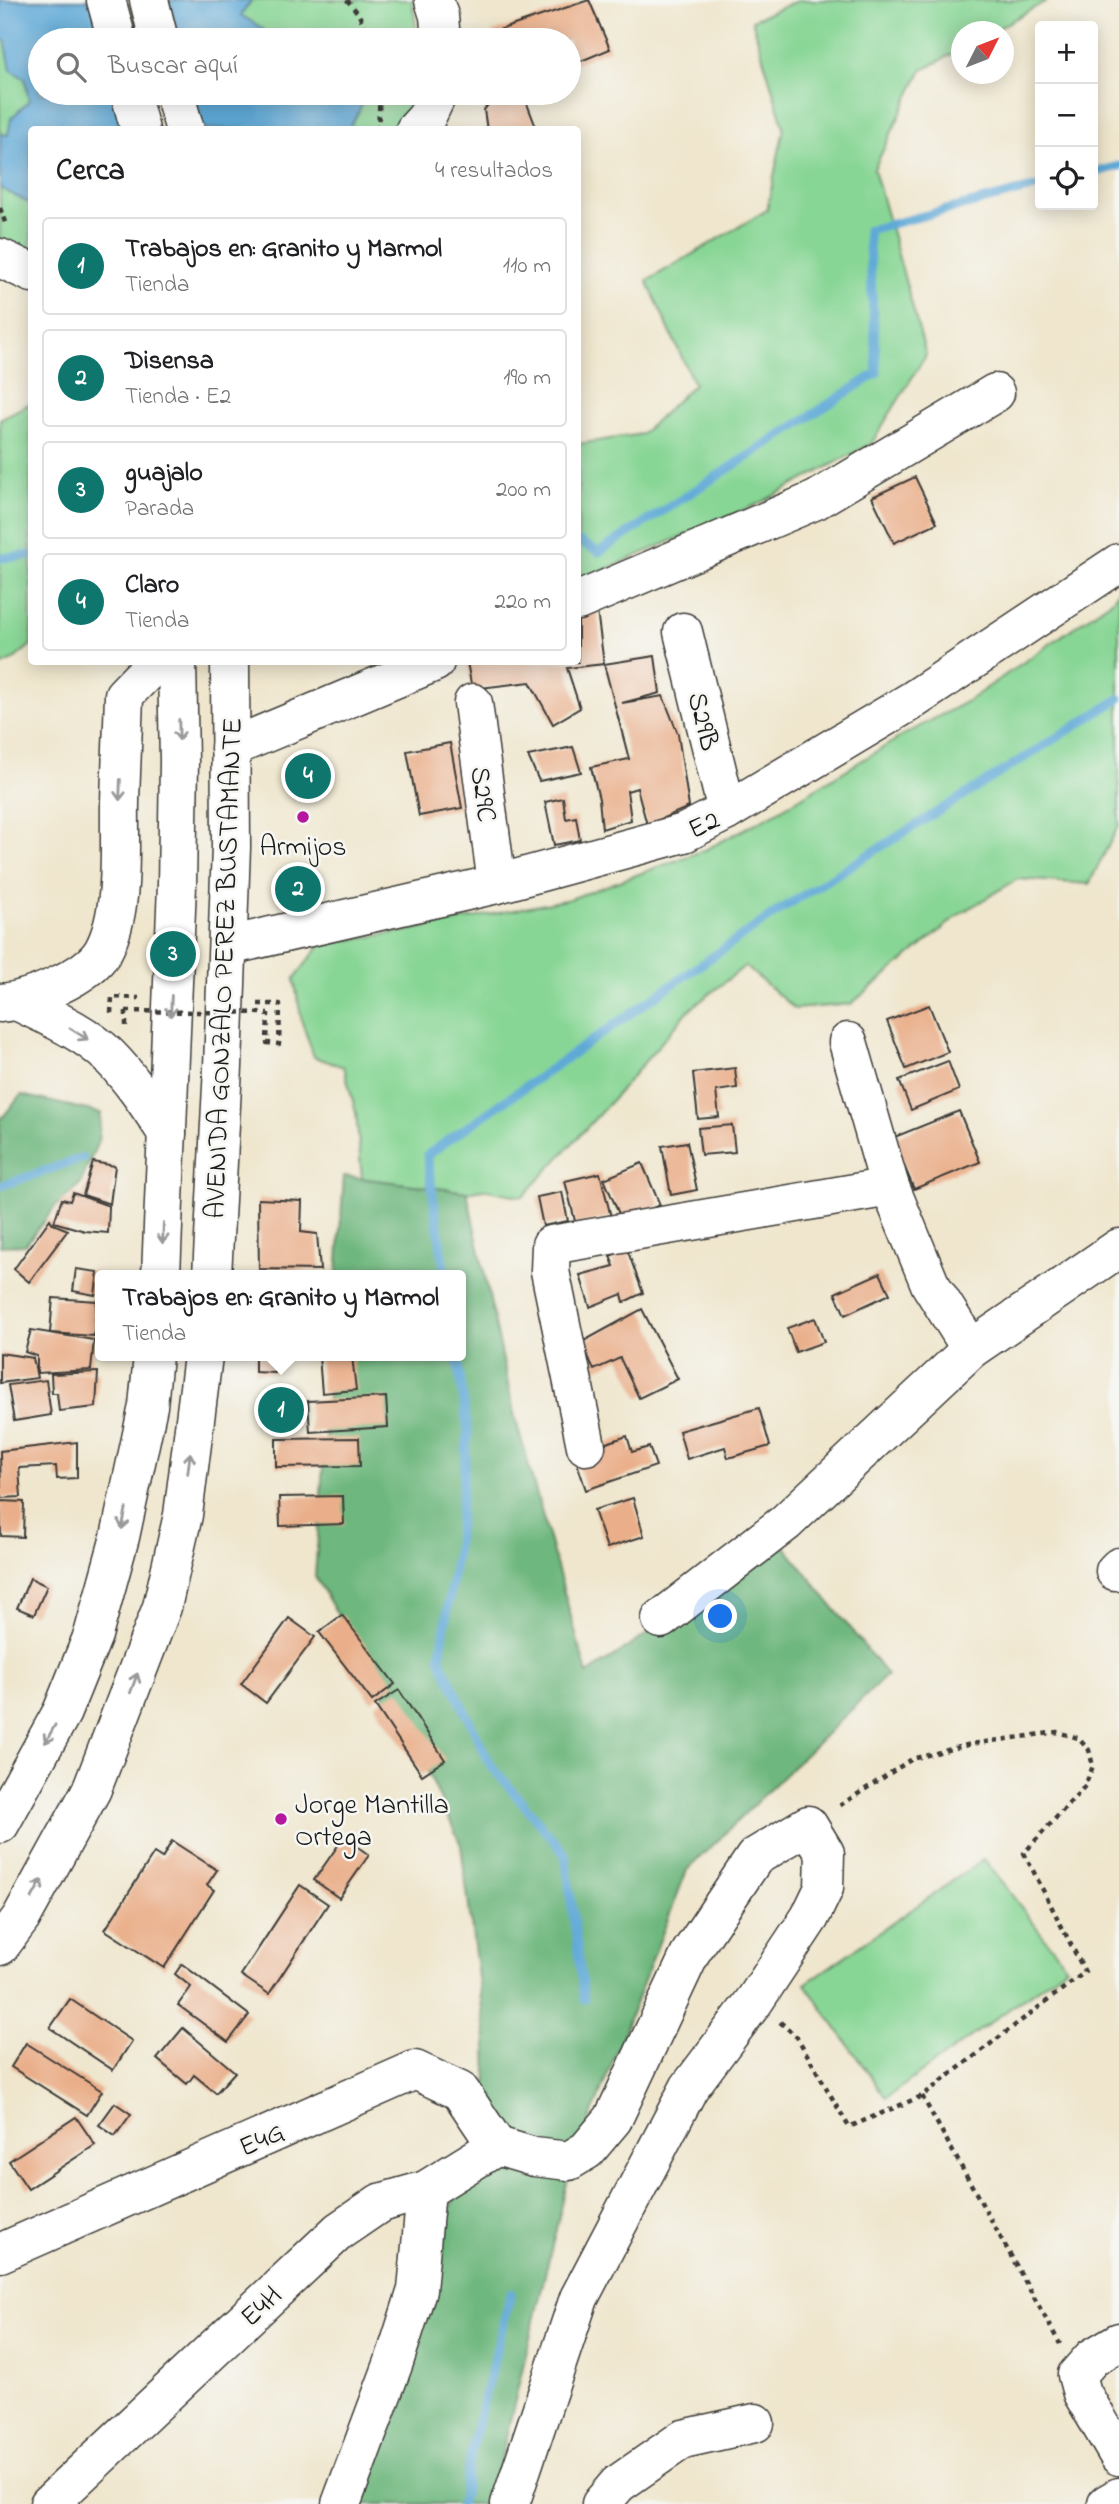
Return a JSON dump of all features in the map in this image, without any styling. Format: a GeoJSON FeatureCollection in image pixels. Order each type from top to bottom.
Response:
{"type":"FeatureCollection","features":[{"type":"Feature","properties":{"kind":"street"},"geometry":{"type":"LineString","coordinates":[[106,0],[114,28]]}},
{"type":"Feature","properties":{"kind":"street"},"geometry":{"type":"LineString","coordinates":[[434,0],[440,28]]}},
{"type":"Feature","properties":{"kind":"street"},"geometry":{"type":"LineString","coordinates":[[133,105],[139,126]]}},
{"type":"Feature","properties":{"kind":"street"},"geometry":{"type":"LineString","coordinates":[[178,105],[184,126]]}},
{"type":"Feature","properties":{"kind":"street"},"geometry":{"type":"LineString","coordinates":[[419,126],[432,105]]}},
{"type":"Feature","properties":{"kind":"street"},"geometry":{"type":"LineString","coordinates":[[581,600],[816,500],[995,393]]}},
{"type":"Feature","properties":{"kind":"street","name":"E2"},"geometry":{"type":"LineString","coordinates":[[228,946],[497,884],[684,834],[913,700],[1119,563]]}},
{"type":"Feature","properties":{"kind":"street","name":"S29B"},"geometry":{"type":"LineString","coordinates":[[683,632],[727,811]]}},
{"type":"Feature","properties":{"kind":"street"},"geometry":{"type":"LineString","coordinates":[[10,1002],[80,974],[101,954],[112,930],[118,887],[124,695],[153,665]]}},
{"type":"Feature","properties":{"kind":"street","name":"AVENIDA GONZALO PEREZ BUSTAMANTE"},"geometry":{"type":"LineString","coordinates":[[161,1270],[177,872],[177,665]]}},
{"type":"Feature","properties":{"kind":"street","name":"AVENIDA GONZALO PEREZ BUSTAMANTE"},"geometry":{"type":"LineString","coordinates":[[212,1270],[231,847],[230,665]]}},
{"type":"Feature","properties":{"kind":"street"},"geometry":{"type":"LineString","coordinates":[[230,748],[428,665]]}},
{"type":"Feature","properties":{"kind":"street","name":"S29C"},"geometry":{"type":"LineString","coordinates":[[473,703],[497,884]]}},
{"type":"Feature","properties":{"kind":"street"},"geometry":{"type":"LineString","coordinates":[[10,1002],[86,1038],[107,1055],[140,1092],[167,1133]]}},
{"type":"Feature","properties":{"kind":"street"},"geometry":{"type":"LineString","coordinates":[[848,1042],[890,1187],[930,1284],[971,1349]]}},
{"type":"Feature","properties":{"kind":"street"},"geometry":{"type":"LineString","coordinates":[[586,1446],[550,1271],[551,1245],[890,1187]]}},
{"type":"Feature","properties":{"kind":"street"},"geometry":{"type":"LineString","coordinates":[[661,1619],[785,1523],[971,1349],[1119,1248]]}},
{"type":"Feature","properties":{"kind":"street"},"geometry":{"type":"LineString","coordinates":[[0,1824],[62,1712],[93,1635],[120,1538],[148,1406],[152,1361]]}},
{"type":"Feature","properties":{"kind":"street"},"geometry":{"type":"LineString","coordinates":[[0,1946],[21,1918],[92,1789],[162,1608],[183,1515],[202,1361]]}},
{"type":"Feature","properties":{"kind":"street"},"geometry":{"type":"LineString","coordinates":[[497,2146],[534,2157],[569,2161],[587,2150],[613,2119],[691,1952],[740,1878],[755,1857],[808,1825],[825,1853],[824,1888],[810,1917],[755,2000],[689,2088],[579,2298],[510,2504]]}},
{"type":"Feature","properties":{"kind":"street","name":"E4G"},"geometry":{"type":"LineString","coordinates":[[2,2259],[415,2070],[460,2091],[497,2146]]}},
{"type":"Feature","properties":{"kind":"street","name":"E4H"},"geometry":{"type":"LineString","coordinates":[[50,2504],[339,2231],[380,2203],[426,2190],[497,2146]]}},
{"type":"Feature","properties":{"kind":"street"},"geometry":{"type":"LineString","coordinates":[[341,2504],[394,2362],[417,2290],[426,2190]]}},
{"type":"Feature","properties":{"kind":"street"},"geometry":{"type":"LineString","coordinates":[[1119,2342],[1092,2358],[1077,2375],[1082,2393],[1119,2456]]}},
{"type":"Feature","properties":{"kind":"street"},"geometry":{"type":"LineString","coordinates":[[601,2504],[618,2484],[684,2439],[755,2423]]}},
{"type":"Feature","properties":{"kind":"street"},"geometry":{"type":"LineString","coordinates":[[1107,2504],[1119,2497]]}},
{"type":"Feature","properties":{"kind":"path"},"geometry":{"type":"LineString","coordinates":[[346,0],[358,13],[365,28]]}},
{"type":"Feature","properties":{"kind":"path"},"geometry":{"type":"LineString","coordinates":[[378,126],[379,105]]}},
{"type":"Feature","properties":{"kind":"path"},"geometry":{"type":"LineString","coordinates":[[126,1011],[268,1013],[267,1043],[279,1044],[280,1004]]}},
{"type":"Feature","properties":{"kind":"path"},"geometry":{"type":"LineString","coordinates":[[755,2000],[797,2037],[849,2127],[922,2096],[1085,1972],[1024,1853],[1085,1786],[1093,1766],[1089,1750],[1078,1738],[1057,1732],[971,1744],[912,1759],[808,1825]]}},
{"type":"Feature","properties":{"kind":"path"},"geometry":{"type":"LineString","coordinates":[[922,2096],[1077,2375]]}},
{"type":"Feature","properties":{"kind":"green space"},"geometry":{"type":"Polygon","coordinates":[[[0,0],[28,28],[28,105],[37,105],[33,126],[28,126],[28,262],[0,258],[0,0]]]}},
{"type":"Feature","properties":{"kind":"green space"},"geometry":{"type":"Polygon","coordinates":[[[169,0],[412,0],[416,28],[176,28],[169,0]]]}},
{"type":"Feature","properties":{"kind":"green space"},"geometry":{"type":"Polygon","coordinates":[[[799,0],[1048,0],[1011,21],[951,21],[951,54],[921,71],[874,169],[926,355],[871,444],[758,504],[581,580],[581,444],[642,434],[694,384],[647,281],[767,210],[784,128],[752,20],[799,0]]]}},
{"type":"Feature","properties":{"kind":"green space"},"geometry":{"type":"Polygon","coordinates":[[[196,105],[413,105],[402,126],[203,126],[196,105]]]}},
{"type":"Feature","properties":{"kind":"green space"},"geometry":{"type":"Polygon","coordinates":[[[28,405],[28,648],[13,660],[0,666],[0,419],[28,405]]]}},
{"type":"Feature","properties":{"kind":"green space"},"geometry":{"type":"Polygon","coordinates":[[[1119,591],[1119,825],[1089,884],[1018,879],[960,914],[851,1004],[795,1009],[745,966],[688,1011],[613,1099],[523,1197],[483,1189],[467,1192],[362,1178],[356,1113],[344,1067],[314,1057],[302,1022],[294,979],[321,944],[407,931],[570,899],[705,850],[777,812],[907,733],[968,701],[1110,602],[1119,591]]]}},
{"type":"Feature","properties":{"kind":"green space"},"geometry":{"type":"Polygon","coordinates":[[[21,1095],[101,1113],[98,1141],[80,1185],[56,1206],[25,1245],[0,1246],[0,1120],[21,1095]]]}},
{"type":"Feature","properties":{"kind":"green space"},"geometry":{"type":"Polygon","coordinates":[[[344,1176],[467,1192],[515,1417],[587,1674],[783,1544],[887,1675],[687,1870],[570,2171],[490,2504],[365,2504],[440,2227],[488,2133],[486,2040],[461,1845],[428,1772],[315,1576],[331,1361],[466,1361],[466,1270],[337,1270],[344,1176]]]}},
{"type":"Feature","properties":{"kind":"green space"},"geometry":{"type":"Polygon","coordinates":[[[984,1859],[1067,1967],[886,2098],[805,1984],[984,1859]]]}},
{"type":"Feature","properties":{"kind":"water"},"geometry":{"type":"Polygon","coordinates":[[[0,0],[91,0],[100,28],[28,28],[28,96],[25,79],[11,70],[5,40],[0,40],[0,0]]]}},
{"type":"Feature","properties":{"kind":"water"},"geometry":{"type":"Polygon","coordinates":[[[169,0],[252,0],[241,15],[262,28],[176,28],[169,0]]]}},
{"type":"Feature","properties":{"kind":"water"},"geometry":{"type":"Polygon","coordinates":[[[28,102],[28,105],[125,105],[131,126],[28,126],[28,202],[0,188],[0,134],[8,135],[11,118],[28,102]]]}},
{"type":"Feature","properties":{"kind":"water"},"geometry":{"type":"Polygon","coordinates":[[[195,105],[361,105],[350,126],[201,125],[195,105]]]}},
{"type":"Feature","properties":{"kind":"building"},"geometry":{"type":"Polygon","coordinates":[[[589,0],[610,49],[581,61],[581,28],[505,28],[589,0]]]}},
{"type":"Feature","properties":{"kind":"building"},"geometry":{"type":"Polygon","coordinates":[[[488,105],[528,105],[535,126],[486,126],[484,110],[488,105]]]}},
{"type":"Feature","properties":{"kind":"building"},"geometry":{"type":"Polygon","coordinates":[[[915,477],[937,523],[894,543],[872,497],[915,477]]]}},
{"type":"Feature","properties":{"kind":"building"},"geometry":{"type":"Polygon","coordinates":[[[596,603],[604,664],[567,668],[580,708],[553,724],[530,682],[472,689],[468,665],[581,665],[581,609],[596,603]]]}},
{"type":"Feature","properties":{"kind":"building"},"geometry":{"type":"Polygon","coordinates":[[[655,656],[660,693],[622,703],[663,696],[678,734],[689,807],[647,825],[637,788],[627,791],[631,820],[602,829],[599,799],[591,767],[629,759],[604,664],[655,656]]]}},
{"type":"Feature","properties":{"kind":"building"},"geometry":{"type":"Polygon","coordinates":[[[450,743],[462,808],[419,816],[407,751],[450,743]]]}},
{"type":"Feature","properties":{"kind":"building"},"geometry":{"type":"Polygon","coordinates":[[[573,747],[581,772],[539,781],[528,756],[573,747]]]}},
{"type":"Feature","properties":{"kind":"building"},"geometry":{"type":"Polygon","coordinates":[[[563,798],[566,819],[576,817],[580,840],[554,845],[545,802],[563,798]]]}},
{"type":"Feature","properties":{"kind":"building"},"geometry":{"type":"Polygon","coordinates":[[[929,1005],[948,1052],[906,1069],[887,1021],[929,1005]]]}},
{"type":"Feature","properties":{"kind":"building"},"geometry":{"type":"Polygon","coordinates":[[[948,1061],[959,1090],[911,1110],[899,1080],[948,1061]]]}},
{"type":"Feature","properties":{"kind":"building"},"geometry":{"type":"Polygon","coordinates":[[[735,1068],[737,1088],[716,1091],[719,1117],[698,1119],[693,1073],[735,1068]]]}},
{"type":"Feature","properties":{"kind":"building"},"geometry":{"type":"Polygon","coordinates":[[[959,1111],[980,1162],[914,1189],[892,1138],[959,1111]]]}},
{"type":"Feature","properties":{"kind":"building"},"geometry":{"type":"Polygon","coordinates":[[[732,1125],[735,1152],[701,1155],[698,1128],[732,1125]]]}},
{"type":"Feature","properties":{"kind":"building"},"geometry":{"type":"Polygon","coordinates":[[[687,1142],[697,1190],[671,1195],[662,1146],[687,1142]]]}},
{"type":"Feature","properties":{"kind":"building"},"geometry":{"type":"Polygon","coordinates":[[[93,1162],[115,1166],[110,1204],[83,1195],[93,1162]]]}},
{"type":"Feature","properties":{"kind":"building"},"geometry":{"type":"Polygon","coordinates":[[[642,1163],[660,1205],[622,1221],[604,1179],[642,1163]]]}},
{"type":"Feature","properties":{"kind":"building"},"geometry":{"type":"Polygon","coordinates":[[[600,1173],[611,1217],[576,1225],[565,1181],[600,1173]]]}},
{"type":"Feature","properties":{"kind":"building"},"geometry":{"type":"Polygon","coordinates":[[[562,1192],[568,1221],[543,1226],[537,1197],[562,1192]]]}},
{"type":"Feature","properties":{"kind":"building"},"geometry":{"type":"Polygon","coordinates":[[[73,1193],[109,1206],[108,1233],[85,1231],[54,1222],[62,1199],[70,1201],[73,1193]]]}},
{"type":"Feature","properties":{"kind":"building"},"geometry":{"type":"Polygon","coordinates":[[[258,1199],[302,1201],[301,1232],[317,1234],[320,1270],[259,1269],[258,1199]]]}},
{"type":"Feature","properties":{"kind":"building"},"geometry":{"type":"Polygon","coordinates":[[[50,1219],[53,1224],[68,1230],[29,1282],[14,1269],[50,1219]]]}},
{"type":"Feature","properties":{"kind":"building"},"geometry":{"type":"Polygon","coordinates":[[[627,1249],[643,1293],[624,1302],[622,1294],[590,1307],[580,1275],[614,1266],[610,1256],[627,1249]]]}},
{"type":"Feature","properties":{"kind":"building"},"geometry":{"type":"Polygon","coordinates":[[[76,1269],[95,1272],[95,1295],[73,1291],[76,1269]]]}},
{"type":"Feature","properties":{"kind":"building"},"geometry":{"type":"Polygon","coordinates":[[[880,1273],[890,1294],[845,1315],[835,1293],[880,1273]]]}},
{"type":"Feature","properties":{"kind":"building"},"geometry":{"type":"Polygon","coordinates":[[[53,1298],[95,1301],[94,1336],[50,1333],[53,1298]]]}},
{"type":"Feature","properties":{"kind":"building"},"geometry":{"type":"Polygon","coordinates":[[[642,1309],[678,1379],[639,1398],[620,1358],[594,1370],[582,1342],[642,1309]]]}},
{"type":"Feature","properties":{"kind":"building"},"geometry":{"type":"Polygon","coordinates":[[[815,1318],[824,1342],[796,1352],[787,1328],[815,1318]]]}},
{"type":"Feature","properties":{"kind":"building"},"geometry":{"type":"Polygon","coordinates":[[[31,1330],[94,1340],[91,1370],[37,1373],[37,1356],[25,1352],[31,1330]]]}},
{"type":"Feature","properties":{"kind":"building"},"geometry":{"type":"Polygon","coordinates":[[[0,1353],[33,1358],[37,1378],[0,1383],[0,1353]]]}},
{"type":"Feature","properties":{"kind":"building"},"geometry":{"type":"Polygon","coordinates":[[[255,1361],[275,1361],[275,1373],[255,1372],[255,1361]]]}},
{"type":"Feature","properties":{"kind":"building"},"geometry":{"type":"Polygon","coordinates":[[[319,1361],[353,1361],[356,1390],[322,1393],[319,1361]]]}},
{"type":"Feature","properties":{"kind":"building"},"geometry":{"type":"Polygon","coordinates":[[[98,1372],[96,1407],[59,1411],[57,1393],[52,1393],[51,1374],[98,1372]]]}},
{"type":"Feature","properties":{"kind":"building"},"geometry":{"type":"Polygon","coordinates":[[[46,1380],[51,1415],[14,1421],[8,1385],[46,1380]]]}},
{"type":"Feature","properties":{"kind":"building"},"geometry":{"type":"Polygon","coordinates":[[[266,1392],[298,1394],[296,1427],[264,1425],[266,1392]]]}},
{"type":"Feature","properties":{"kind":"building"},"geometry":{"type":"Polygon","coordinates":[[[386,1397],[388,1427],[310,1432],[308,1401],[386,1397]]]}},
{"type":"Feature","properties":{"kind":"building"},"geometry":{"type":"Polygon","coordinates":[[[759,1408],[770,1446],[728,1458],[725,1447],[687,1459],[679,1431],[759,1408]]]}},
{"type":"Feature","properties":{"kind":"building"},"geometry":{"type":"Polygon","coordinates":[[[627,1436],[632,1452],[649,1447],[656,1466],[586,1490],[574,1454],[627,1436]]]}},
{"type":"Feature","properties":{"kind":"building"},"geometry":{"type":"Polygon","coordinates":[[[359,1438],[360,1466],[276,1467],[276,1439],[359,1438]]]}},
{"type":"Feature","properties":{"kind":"building"},"geometry":{"type":"Polygon","coordinates":[[[77,1442],[77,1478],[57,1479],[56,1466],[19,1468],[21,1497],[1,1498],[0,1451],[77,1442]]]}},
{"type":"Feature","properties":{"kind":"building"},"geometry":{"type":"Polygon","coordinates":[[[343,1496],[344,1524],[280,1526],[279,1497],[343,1496]]]}},
{"type":"Feature","properties":{"kind":"building"},"geometry":{"type":"Polygon","coordinates":[[[633,1498],[644,1536],[607,1548],[594,1510],[633,1498]]]}},
{"type":"Feature","properties":{"kind":"building"},"geometry":{"type":"Polygon","coordinates":[[[0,1501],[24,1502],[23,1537],[1,1536],[0,1501]]]}},
{"type":"Feature","properties":{"kind":"building"},"geometry":{"type":"Polygon","coordinates":[[[30,1578],[47,1586],[34,1615],[17,1608],[30,1578]]]}},
{"type":"Feature","properties":{"kind":"building"},"geometry":{"type":"Polygon","coordinates":[[[342,1615],[395,1684],[372,1701],[319,1632],[342,1615]]]}},
{"type":"Feature","properties":{"kind":"building"},"geometry":{"type":"Polygon","coordinates":[[[289,1618],[315,1637],[266,1703],[241,1684],[289,1618]]]}},
{"type":"Feature","properties":{"kind":"building"},"geometry":{"type":"Polygon","coordinates":[[[399,1690],[445,1760],[422,1775],[375,1705],[399,1690]]]}},
{"type":"Feature","properties":{"kind":"building"},"geometry":{"type":"Polygon","coordinates":[[[344,1837],[369,1855],[339,1898],[314,1880],[344,1837]]]}},
{"type":"Feature","properties":{"kind":"building"},"geometry":{"type":"Polygon","coordinates":[[[172,1841],[217,1870],[207,1885],[214,1890],[164,1968],[105,1930],[154,1853],[162,1858],[172,1841]]]}},
{"type":"Feature","properties":{"kind":"building"},"geometry":{"type":"Polygon","coordinates":[[[300,1885],[328,1904],[269,1994],[241,1975],[300,1885]]]}},
{"type":"Feature","properties":{"kind":"building"},"geometry":{"type":"Polygon","coordinates":[[[182,1964],[249,2015],[228,2042],[178,2005],[191,1987],[175,1974],[182,1964]]]}},
{"type":"Feature","properties":{"kind":"building"},"geometry":{"type":"Polygon","coordinates":[[[70,1999],[132,2041],[113,2070],[50,2028],[70,1999]]]}},
{"type":"Feature","properties":{"kind":"building"},"geometry":{"type":"Polygon","coordinates":[[[183,2028],[235,2072],[216,2093],[194,2075],[187,2084],[157,2059],[183,2028]]]}},
{"type":"Feature","properties":{"kind":"building"},"geometry":{"type":"Polygon","coordinates":[[[26,2043],[102,2091],[87,2115],[11,2067],[26,2043]]]}},
{"type":"Feature","properties":{"kind":"building"},"geometry":{"type":"Polygon","coordinates":[[[115,2103],[131,2114],[115,2136],[99,2125],[115,2103]]]}},
{"type":"Feature","properties":{"kind":"building"},"geometry":{"type":"Polygon","coordinates":[[[76,2117],[95,2145],[28,2189],[9,2161],[76,2117]]]}},
{"type":"Feature","properties":{"kind":"waterway"},"geometry":{"type":"LineString","coordinates":[[1098,172],[1119,166]]}},
{"type":"Feature","properties":{"kind":"waterway"},"geometry":{"type":"LineString","coordinates":[[581,543],[599,552],[877,373],[868,230],[1035,187]]}},
{"type":"Feature","properties":{"kind":"waterway"},"geometry":{"type":"LineString","coordinates":[[0,558],[28,555]]}},
{"type":"Feature","properties":{"kind":"waterway"},"geometry":{"type":"LineString","coordinates":[[444,1270],[427,1155],[781,909],[1119,699]]}},
{"type":"Feature","properties":{"kind":"waterway"},"geometry":{"type":"LineString","coordinates":[[0,1186],[83,1158]]}},
{"type":"Feature","properties":{"kind":"waterway"},"geometry":{"type":"LineString","coordinates":[[458,1361],[468,1432],[456,1554],[440,1659],[490,1764],[565,1854],[584,1999]]}},
{"type":"Feature","properties":{"kind":"waterway"},"geometry":{"type":"LineString","coordinates":[[461,2504],[475,2433],[511,2293]]}},
{"type":"Feature","properties":{"kind":"place","name":"Claro"},"geometry":{"type":"Point","coordinates":[308,776]}},
{"type":"Feature","properties":{"kind":"place","name":"Armijos"},"geometry":{"type":"Point","coordinates":[303,817]}},
{"type":"Feature","properties":{"kind":"place","name":"Disensa"},"geometry":{"type":"Point","coordinates":[298,889]}},
{"type":"Feature","properties":{"kind":"place","name":"guajalo"},"geometry":{"type":"Point","coordinates":[173,954]}},
{"type":"Feature","properties":{"kind":"place","name":"Trabajos en: Granito y Marmol"},"geometry":{"type":"Point","coordinates":[281,1410]}},
{"type":"Feature","properties":{"kind":"place","name":"Jorge Mantilla Ortega"},"geometry":{"type":"Point","coordinates":[281,1819]}}]}
